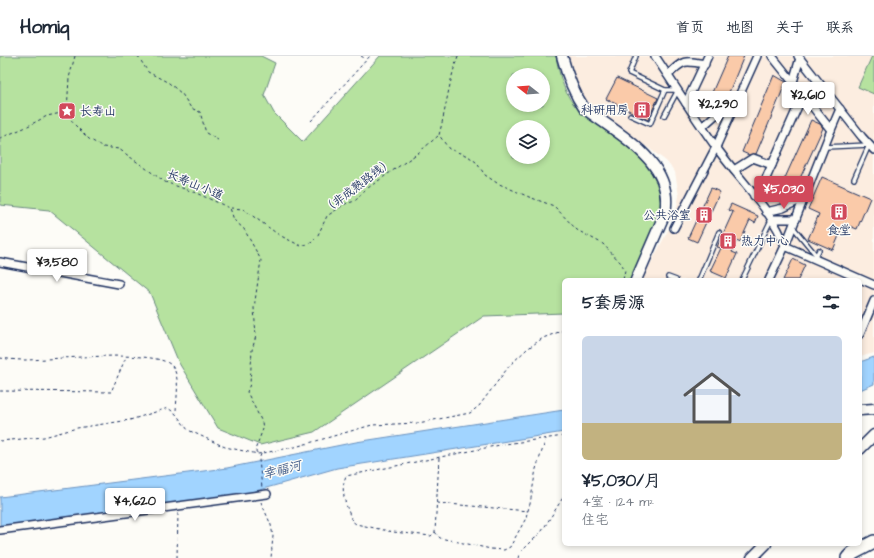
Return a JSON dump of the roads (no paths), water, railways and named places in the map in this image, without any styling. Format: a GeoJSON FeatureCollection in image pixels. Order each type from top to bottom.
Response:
{"type":"FeatureCollection","features":[{"type":"Feature","properties":{"kind":"highway"},"geometry":{"type":"LineString","coordinates":[[862,541],[874,535]]}},
{"type":"Feature","properties":{"kind":"highway"},"geometry":{"type":"LineString","coordinates":[[848,558],[874,542]]}},
{"type":"Feature","properties":{"kind":"highway"},"geometry":{"type":"LineString","coordinates":[[838,558],[853,546]]}},
{"type":"Feature","properties":{"kind":"street"},"geometry":{"type":"LineString","coordinates":[[562,56],[567,75],[577,98],[584,108],[644,153],[654,165],[666,189],[667,202],[665,214],[637,278]]}},
{"type":"Feature","properties":{"kind":"street"},"geometry":{"type":"LineString","coordinates":[[655,56],[716,147],[772,219],[782,235],[785,246]]}},
{"type":"Feature","properties":{"kind":"street"},"geometry":{"type":"LineString","coordinates":[[686,103],[708,56]]}},
{"type":"Feature","properties":{"kind":"street"},"geometry":{"type":"LineString","coordinates":[[674,228],[716,147],[756,56]]}},
{"type":"Feature","properties":{"kind":"street"},"geometry":{"type":"LineString","coordinates":[[772,56],[831,130]]}},
{"type":"Feature","properties":{"kind":"street"},"geometry":{"type":"LineString","coordinates":[[793,82],[799,57]]}},
{"type":"Feature","properties":{"kind":"street"},"geometry":{"type":"LineString","coordinates":[[799,57],[871,147]]}},
{"type":"Feature","properties":{"kind":"street"},"geometry":{"type":"LineString","coordinates":[[668,75],[680,63],[686,61],[705,64]]}},
{"type":"Feature","properties":{"kind":"street"},"geometry":{"type":"LineString","coordinates":[[754,196],[763,185],[803,95]]}},
{"type":"Feature","properties":{"kind":"street"},"geometry":{"type":"LineString","coordinates":[[770,278],[793,227],[840,109]]}},
{"type":"Feature","properties":{"kind":"street"},"geometry":{"type":"LineString","coordinates":[[702,127],[720,110],[730,114]]}},
{"type":"Feature","properties":{"kind":"street"},"geometry":{"type":"LineString","coordinates":[[734,170],[753,158],[772,165]]}},
{"type":"Feature","properties":{"kind":"street"},"geometry":{"type":"LineString","coordinates":[[766,212],[783,208],[804,198]]}},
{"type":"Feature","properties":{"kind":"street"},"geometry":{"type":"LineString","coordinates":[[772,219],[796,219]]}},
{"type":"Feature","properties":{"kind":"street"},"geometry":{"type":"LineString","coordinates":[[785,246],[815,257],[859,278]]}},
{"type":"Feature","properties":{"kind":"street"},"geometry":{"type":"LineString","coordinates":[[0,262],[119,284]]}},
{"type":"Feature","properties":{"kind":"street"},"geometry":{"type":"LineString","coordinates":[[862,279],[874,285]]}},
{"type":"Feature","properties":{"kind":"street"},"geometry":{"type":"LineString","coordinates":[[862,329],[874,301]]}},
{"type":"Feature","properties":{"kind":"street"},"geometry":{"type":"LineString","coordinates":[[862,410],[874,408]]}},
{"type":"Feature","properties":{"kind":"street"},"geometry":{"type":"LineString","coordinates":[[862,447],[874,435]]}},
{"type":"Feature","properties":{"kind":"street"},"geometry":{"type":"LineString","coordinates":[[0,530],[263,495]]}},
{"type":"Feature","properties":{"kind":"street"},"geometry":{"type":"LineString","coordinates":[[752,558],[764,546]]}},
{"type":"Feature","properties":{"kind":"lane"},"geometry":{"type":"LineString","coordinates":[[636,56],[629,73],[665,90],[678,90],[664,116]]}},
{"type":"Feature","properties":{"kind":"lane"},"geometry":{"type":"LineString","coordinates":[[630,115],[650,124],[665,90]]}},
{"type":"Feature","properties":{"kind":"lane"},"geometry":{"type":"LineString","coordinates":[[825,147],[871,147],[854,179]]}},
{"type":"Feature","properties":{"kind":"lane"},"geometry":{"type":"LineString","coordinates":[[743,278],[772,219]]}},
{"type":"Feature","properties":{"kind":"lane"},"geometry":{"type":"LineString","coordinates":[[793,227],[815,257],[819,250]]}},
{"type":"Feature","properties":{"kind":"lane"},"geometry":{"type":"LineString","coordinates":[[700,278],[719,232]]}},
{"type":"Feature","properties":{"kind":"water"},"geometry":{"type":"Polygon","coordinates":[[[874,357],[874,384],[862,389],[862,361],[874,357]]]}},
{"type":"Feature","properties":{"kind":"water","name":"幸福河"},"geometry":{"type":"Polygon","coordinates":[[[562,410],[562,432],[337,468],[245,494],[0,527],[0,497],[227,468],[356,442],[562,410]]]}},
{"type":"Feature","properties":{"kind":"place","name":"科研用房"},"geometry":{"type":"Point","coordinates":[642,110]}},
{"type":"Feature","properties":{"kind":"place","name":"长寿山"},"geometry":{"type":"Point","coordinates":[67,111]}},
{"type":"Feature","properties":{"kind":"place","name":"食堂"},"geometry":{"type":"Point","coordinates":[839,212]}},
{"type":"Feature","properties":{"kind":"place","name":"公共浴室"},"geometry":{"type":"Point","coordinates":[704,215]}},
{"type":"Feature","properties":{"kind":"place","name":"热力中心"},"geometry":{"type":"Point","coordinates":[728,241]}}]}
